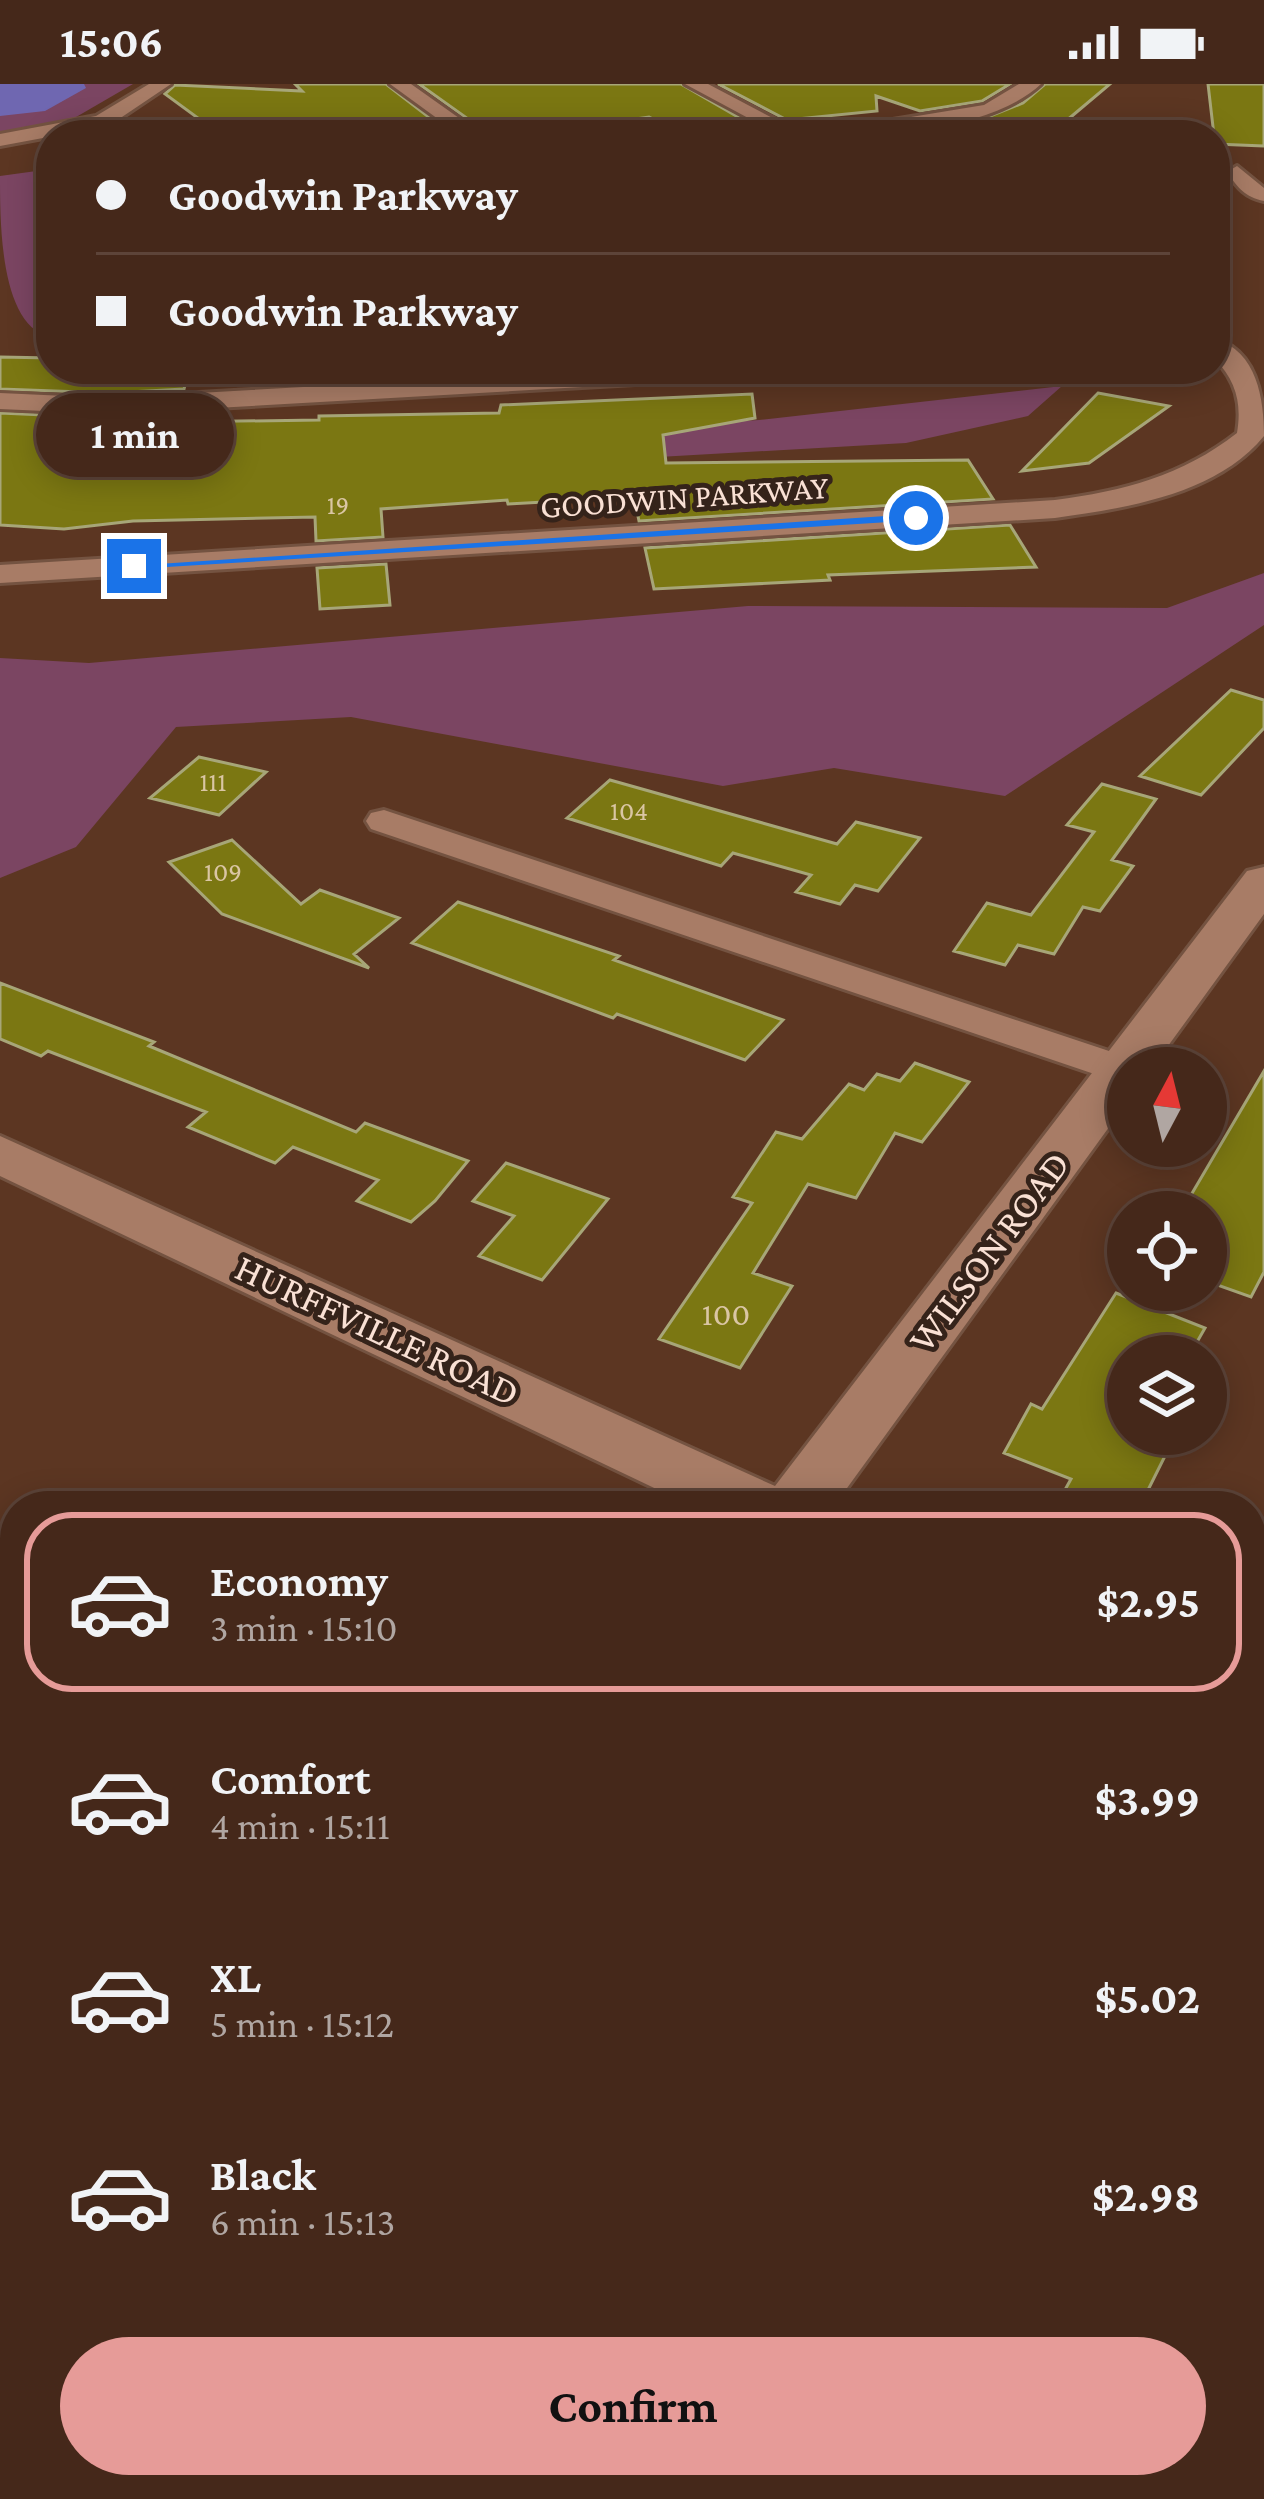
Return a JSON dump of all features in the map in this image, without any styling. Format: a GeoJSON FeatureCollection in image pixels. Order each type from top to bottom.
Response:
{"type":"FeatureCollection","features":[{"type":"Feature","properties":{"kind":"street"},"geometry":{"type":"LineString","coordinates":[[104,120],[162,84]]}},
{"type":"Feature","properties":{"kind":"street"},"geometry":{"type":"LineString","coordinates":[[399,84],[451,120]]}},
{"type":"Feature","properties":{"kind":"street"},"geometry":{"type":"LineString","coordinates":[[694,84],[765,120]]}},
{"type":"Feature","properties":{"kind":"street"},"geometry":{"type":"LineString","coordinates":[[929,120],[989,110],[1032,84]]}},
{"type":"Feature","properties":{"kind":"street"},"geometry":{"type":"LineString","coordinates":[[0,140],[36,133]]}},
{"type":"Feature","properties":{"kind":"street"},"geometry":{"type":"LineString","coordinates":[[1237,172],[1251,190],[1264,195]]}},
{"type":"Feature","properties":{"kind":"street","name":"GOODWIN PARKWAY"},"geometry":{"type":"LineString","coordinates":[[0,574],[1054,509],[1122,500],[1206,470],[1250,436],[1256,407],[1247,376],[1230,360]]}},
{"type":"Feature","properties":{"kind":"street"},"geometry":{"type":"LineString","coordinates":[[274,384],[274,398]]}},
{"type":"Feature","properties":{"kind":"street"},"geometry":{"type":"LineString","coordinates":[[0,401],[110,406],[483,384]]}},
{"type":"Feature","properties":{"kind":"street"},"geometry":{"type":"LineString","coordinates":[[384,821],[1107,1064]]}},
{"type":"Feature","properties":{"kind":"street","name":"WILSON ROAD"},"geometry":{"type":"LineString","coordinates":[[1141,1047],[1264,881]]}},
{"type":"Feature","properties":{"kind":"street","name":"WILSON ROAD"},"geometry":{"type":"LineString","coordinates":[[808,1491],[1107,1093]]}},
{"type":"Feature","properties":{"kind":"street","name":"HURFFVILLE ROAD"},"geometry":{"type":"LineString","coordinates":[[0,1154],[722,1491]]}},
{"type":"Feature","properties":{"kind":"shaded area"},"geometry":{"type":"Polygon","coordinates":[[[0,84],[133,84],[71,120],[36,120],[36,126],[0,133],[0,84]]]}},
{"type":"Feature","properties":{"kind":"shaded area"},"geometry":{"type":"Polygon","coordinates":[[[0,84],[84,84],[86,88],[45,111],[0,116],[0,84]]]}},
{"type":"Feature","properties":{"kind":"shaded area"},"geometry":{"type":"Polygon","coordinates":[[[36,171],[36,330],[22,314],[6,271],[0,176],[36,171]]]}},
{"type":"Feature","properties":{"kind":"shaded area"},"geometry":{"type":"Polygon","coordinates":[[[1062,386],[1028,416],[906,443],[641,458],[0,458],[393,443],[759,420],[1062,386]]]}},
{"type":"Feature","properties":{"kind":"shaded area"},"geometry":{"type":"Polygon","coordinates":[[[1264,573],[1264,625],[1005,796],[834,768],[723,786],[351,717],[176,727],[76,847],[0,878],[0,658],[89,663],[748,606],[1167,608],[1264,573]]]}},
{"type":"Feature","properties":{"kind":"building"},"geometry":{"type":"Polygon","coordinates":[[[295,84],[386,84],[433,120],[201,120],[165,94],[175,85],[302,91],[295,84]]]}},
{"type":"Feature","properties":{"kind":"building"},"geometry":{"type":"Polygon","coordinates":[[[419,84],[681,84],[743,120],[649,117],[469,120],[419,84]]]}},
{"type":"Feature","properties":{"kind":"building"},"geometry":{"type":"Polygon","coordinates":[[[718,84],[1010,84],[982,101],[920,111],[876,96],[877,111],[787,120],[718,84]]]}},
{"type":"Feature","properties":{"kind":"building"},"geometry":{"type":"Polygon","coordinates":[[[1045,84],[1110,84],[1067,120],[980,120],[1023,103],[1045,84]]]}},
{"type":"Feature","properties":{"kind":"building"},"geometry":{"type":"Polygon","coordinates":[[[1208,84],[1264,84],[1264,146],[1230,145],[1230,120],[1212,120],[1208,84]]]}},
{"type":"Feature","properties":{"kind":"building"},"geometry":{"type":"Polygon","coordinates":[[[0,357],[36,358],[36,384],[185,384],[184,389],[110,393],[0,389],[0,357]]]}},
{"type":"Feature","properties":{"kind":"building"},"geometry":{"type":"Polygon","coordinates":[[[1098,393],[1169,406],[1089,463],[1022,471],[1098,393]]]}},
{"type":"Feature","properties":{"kind":"building"},"geometry":{"type":"Polygon","coordinates":[[[752,394],[755,418],[663,435],[666,463],[968,460],[993,499],[639,521],[634,497],[508,504],[507,500],[381,509],[383,537],[316,541],[315,517],[133,521],[64,529],[0,525],[0,413],[110,418],[177,415],[174,422],[319,420],[319,416],[499,413],[501,405],[752,394]]]}},
{"type":"Feature","properties":{"kind":"building"},"geometry":{"type":"Polygon","coordinates":[[[1010,525],[1036,567],[828,575],[830,580],[654,589],[645,548],[1010,525]]]}},
{"type":"Feature","properties":{"kind":"building"},"geometry":{"type":"Polygon","coordinates":[[[386,564],[390,605],[320,609],[317,568],[386,564]]]}},
{"type":"Feature","properties":{"kind":"building"},"geometry":{"type":"Polygon","coordinates":[[[1231,690],[1264,700],[1264,728],[1201,795],[1140,776],[1231,690]]]}},
{"type":"Feature","properties":{"kind":"building"},"geometry":{"type":"Polygon","coordinates":[[[199,757],[266,772],[219,815],[150,798],[199,757]]]}},
{"type":"Feature","properties":{"kind":"building"},"geometry":{"type":"Polygon","coordinates":[[[610,780],[837,844],[856,822],[920,838],[878,891],[855,885],[840,904],[796,892],[811,875],[733,853],[721,866],[567,818],[610,780]]]}},
{"type":"Feature","properties":{"kind":"building"},"geometry":{"type":"Polygon","coordinates":[[[1102,784],[1156,799],[1112,860],[1133,866],[1100,911],[1083,907],[1054,954],[1018,945],[1005,965],[954,951],[987,903],[1031,915],[1094,832],[1067,825],[1102,784]]]}},
{"type":"Feature","properties":{"kind":"building"},"geometry":{"type":"Polygon","coordinates":[[[232,840],[301,904],[320,890],[399,918],[354,954],[369,968],[222,914],[169,862],[232,840]]]}},
{"type":"Feature","properties":{"kind":"building"},"geometry":{"type":"Polygon","coordinates":[[[458,902],[619,956],[614,960],[783,1020],[745,1060],[617,1014],[613,1018],[412,943],[458,902]]]}},
{"type":"Feature","properties":{"kind":"building"},"geometry":{"type":"Polygon","coordinates":[[[0,983],[154,1042],[149,1046],[356,1132],[365,1123],[468,1161],[411,1222],[357,1201],[378,1180],[293,1147],[275,1163],[188,1127],[206,1112],[48,1051],[41,1056],[0,1039],[0,983]]]}},
{"type":"Feature","properties":{"kind":"building"},"geometry":{"type":"Polygon","coordinates":[[[915,1063],[969,1082],[922,1142],[895,1133],[856,1198],[808,1184],[753,1273],[792,1286],[740,1368],[659,1339],[752,1203],[733,1197],[776,1132],[802,1139],[849,1084],[864,1090],[877,1074],[900,1081],[915,1063]]]}},
{"type":"Feature","properties":{"kind":"building"},"geometry":{"type":"Polygon","coordinates":[[[1264,1071],[1264,1272],[1251,1297],[1227,1288],[1227,1191],[1193,1191],[1207,1167],[1227,1167],[1227,1134],[1264,1071]]]}},
{"type":"Feature","properties":{"kind":"building"},"geometry":{"type":"Polygon","coordinates":[[[506,1163],[608,1199],[542,1280],[479,1256],[514,1216],[473,1201],[506,1163]]]}},
{"type":"Feature","properties":{"kind":"building"},"geometry":{"type":"Polygon","coordinates":[[[1107,1307],[1107,1311],[1162,1311],[1205,1328],[1201,1335],[1107,1335],[1107,1455],[1165,1456],[1148,1491],[1064,1491],[1071,1479],[1004,1453],[1031,1404],[1042,1409],[1107,1307]]]}},
{"type":"Feature","properties":{"kind":"route"},"geometry":{"type":"LineString","coordinates":[[134,566],[916,518]]}}]}
